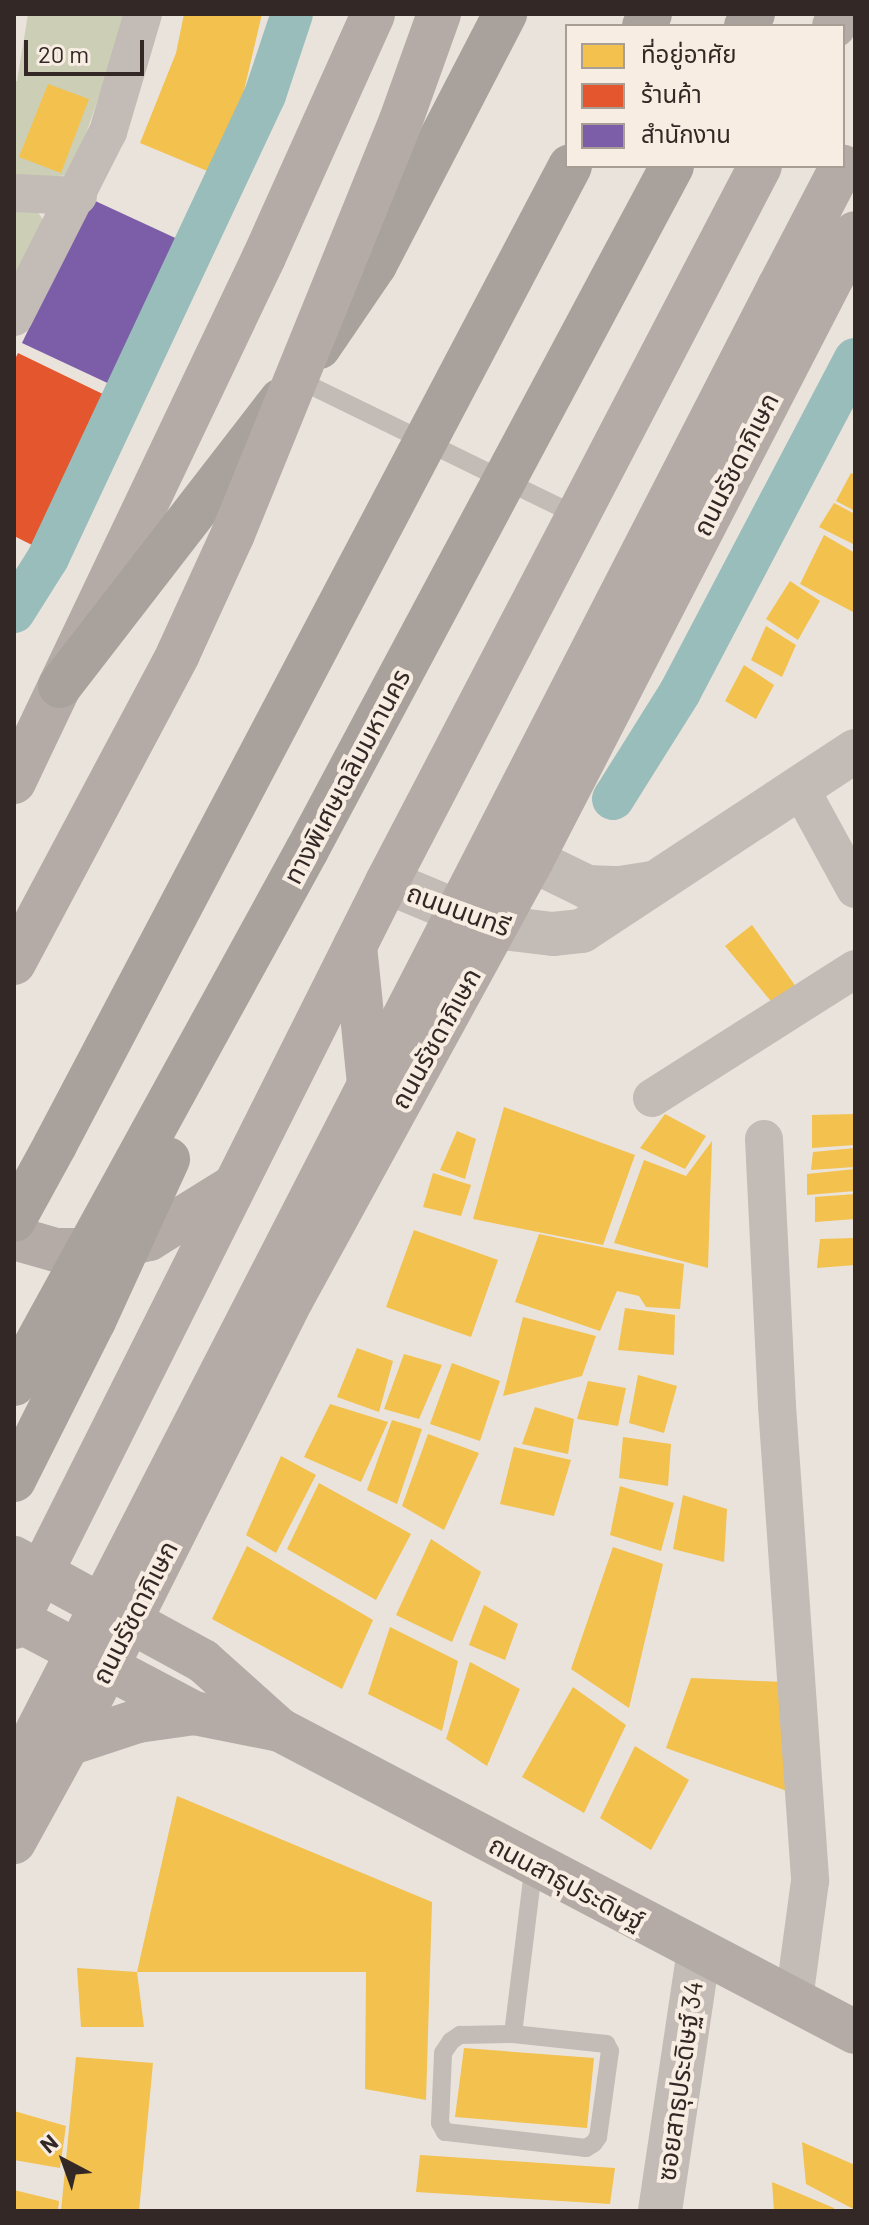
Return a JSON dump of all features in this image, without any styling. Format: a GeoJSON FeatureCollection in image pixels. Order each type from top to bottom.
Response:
{"type":"FeatureCollection","features":[{"type":"Feature","properties":{"kind":"highway"},"geometry":{"type":"LineString","coordinates":[[60,686],[297,379],[375,265],[505,14]]}},
{"type":"Feature","properties":{"kind":"highway"},"geometry":{"type":"LineString","coordinates":[[14,1220],[569,168]]}},
{"type":"Feature","properties":{"kind":"highway","name":"ทางพิเศษเฉลิมมหานคร"},"geometry":{"type":"LineString","coordinates":[[14,1384],[307,850],[671,168]]}},
{"type":"Feature","properties":{"kind":"highway"},"geometry":{"type":"LineString","coordinates":[[14,1480],[94,1321],[307,850]]}},
{"type":"Feature","properties":{"kind":"highway"},"geometry":{"type":"LineString","coordinates":[[14,1211],[55,1145]]}},
{"type":"Feature","properties":{"kind":"main road"},"geometry":{"type":"LineString","coordinates":[[14,782],[264,257],[373,14]]}},
{"type":"Feature","properties":{"kind":"main road"},"geometry":{"type":"LineString","coordinates":[[14,963],[178,654],[233,534],[400,123],[439,14]]}},
{"type":"Feature","properties":{"kind":"main road","name":"ถนนรัชดาภิเษก"},"geometry":{"type":"LineString","coordinates":[[845,159],[855,141]]}},
{"type":"Feature","properties":{"kind":"main road"},"geometry":{"type":"LineString","coordinates":[[15,1621],[26,1565],[234,1186],[576,515],[759,168]]}},
{"type":"Feature","properties":{"kind":"main road","name":"ถนนรัชดาภิเษก"},"geometry":{"type":"LineString","coordinates":[[14,1776],[493,837],[840,168]]}},
{"type":"Feature","properties":{"kind":"main road","name":"ถนนรัชดาภิเษก"},"geometry":{"type":"LineString","coordinates":[[14,1842],[68,1744],[292,1299],[532,860],[855,233]]}},
{"type":"Feature","properties":{"kind":"main road"},"geometry":{"type":"LineString","coordinates":[[355,946],[376,1145]]}},
{"type":"Feature","properties":{"kind":"main road"},"geometry":{"type":"LineString","coordinates":[[14,1238],[56,1250],[101,1250],[149,1239],[234,1186]]}},
{"type":"Feature","properties":{"kind":"main road"},"geometry":{"type":"LineString","coordinates":[[164,1553],[168,1607],[203,1661]]}},
{"type":"Feature","properties":{"kind":"main road","name":"ถนนสาธุประดิษฐ์"},"geometry":{"type":"LineString","coordinates":[[26,1565],[203,1661],[280,1730],[855,2032]]}},
{"type":"Feature","properties":{"kind":"main road","name":"ถนนสาธุประดิษฐ์"},"geometry":{"type":"LineString","coordinates":[[15,1621],[194,1713],[280,1730]]}},
{"type":"Feature","properties":{"kind":"main road"},"geometry":{"type":"LineString","coordinates":[[68,1744],[138,1721],[194,1713]]}},
{"type":"Feature","properties":{"kind":"street"},"geometry":{"type":"LineString","coordinates":[[14,317],[108,132],[143,14]]}},
{"type":"Feature","properties":{"kind":"street"},"geometry":{"type":"LineString","coordinates":[[14,193],[78,196]]}},
{"type":"Feature","properties":{"kind":"street","name":"ถนนนนทรี"},"geometry":{"type":"LineString","coordinates":[[387,882],[495,927],[553,934],[582,931],[855,751]]}},
{"type":"Feature","properties":{"kind":"street"},"geometry":{"type":"LineString","coordinates":[[800,788],[855,889]]}},
{"type":"Feature","properties":{"kind":"street","name":"ถนนนนทรี"},"geometry":{"type":"LineString","coordinates":[[532,860],[587,887],[620,888],[661,881]]}},
{"type":"Feature","properties":{"kind":"street"},"geometry":{"type":"LineString","coordinates":[[652,1098],[855,969]]}},
{"type":"Feature","properties":{"kind":"street"},"geometry":{"type":"LineString","coordinates":[[764,1139],[777,1406],[810,1881],[794,1999]]}},
{"type":"Feature","properties":{"kind":"street","name":"ซอยสาธุประดิษฐ์ 34"},"geometry":{"type":"LineString","coordinates":[[660,2211],[699,1951]]}},
{"type":"Feature","properties":{"kind":"lane"},"geometry":{"type":"LineString","coordinates":[[297,379],[576,515]]}},
{"type":"Feature","properties":{"kind":"lane"},"geometry":{"type":"LineString","coordinates":[[513,2034],[534,1864]]}},
{"type":"Feature","properties":{"kind":"lane"},"geometry":{"type":"LineString","coordinates":[[513,2034],[606,2044],[610,2051],[598,2137],[594,2143],[586,2148],[445,2132],[440,2123],[443,2053],[451,2041],[460,2035],[513,2034]]}},
{"type":"Feature","properties":{"kind":"green space"},"geometry":{"type":"Polygon","coordinates":[[[28,14],[127,14],[72,175],[14,179],[14,81],[17,81],[28,14]]]}},
{"type":"Feature","properties":{"kind":"green space"},"geometry":{"type":"Polygon","coordinates":[[[14,209],[36,209],[43,220],[14,279],[14,209]]]}},
{"type":"Feature","properties":{"kind":"building: ที่อยู่อาศัย"},"geometry":{"type":"Polygon","coordinates":[[[184,14],[262,14],[234,133],[217,175],[140,143],[176,53],[184,14]]]}},
{"type":"Feature","properties":{"kind":"building: ที่อยู่อาศัย"},"geometry":{"type":"Polygon","coordinates":[[[48,84],[89,99],[61,173],[19,157],[48,84]]]}},
{"type":"Feature","properties":{"kind":"building: ที่อยู่อาศัย"},"geometry":{"type":"Polygon","coordinates":[[[851,473],[855,475],[855,511],[836,501],[851,473]]]}},
{"type":"Feature","properties":{"kind":"building: ที่อยู่อาศัย"},"geometry":{"type":"Polygon","coordinates":[[[834,503],[855,514],[855,545],[819,527],[834,503]]]}},
{"type":"Feature","properties":{"kind":"building: ที่อยู่อาศัย"},"geometry":{"type":"Polygon","coordinates":[[[824,535],[855,553],[855,613],[800,584],[824,535]]]}},
{"type":"Feature","properties":{"kind":"building: ที่อยู่อาศัย"},"geometry":{"type":"Polygon","coordinates":[[[790,581],[820,601],[798,640],[766,619],[790,581]]]}},
{"type":"Feature","properties":{"kind":"building: ที่อยู่อาศัย"},"geometry":{"type":"Polygon","coordinates":[[[766,626],[796,645],[782,677],[751,660],[766,626]]]}},
{"type":"Feature","properties":{"kind":"building: ที่อยู่อาศัย"},"geometry":{"type":"Polygon","coordinates":[[[744,665],[774,685],[756,719],[725,701],[744,665]]]}},
{"type":"Feature","properties":{"kind":"building: ที่อยู่อาศัย"},"geometry":{"type":"Polygon","coordinates":[[[752,925],[799,991],[775,1006],[725,946],[752,925]]]}},
{"type":"Feature","properties":{"kind":"building: ที่อยู่อาศัย"},"geometry":{"type":"Polygon","coordinates":[[[504,1107],[635,1155],[603,1245],[473,1219],[504,1107]]]}},
{"type":"Feature","properties":{"kind":"building: ที่อยู่อาศัย"},"geometry":{"type":"Polygon","coordinates":[[[665,1114],[706,1136],[685,1169],[640,1148],[665,1114]]]}},
{"type":"Feature","properties":{"kind":"building: ที่อยู่อาศัย"},"geometry":{"type":"Polygon","coordinates":[[[855,1114],[855,1145],[812,1148],[812,1115],[855,1114]]]}},
{"type":"Feature","properties":{"kind":"building: ที่อยู่อาศัย"},"geometry":{"type":"Polygon","coordinates":[[[457,1131],[476,1139],[465,1179],[440,1170],[457,1131]]]}},
{"type":"Feature","properties":{"kind":"building: ที่อยู่อาศัย"},"geometry":{"type":"Polygon","coordinates":[[[712,1141],[708,1268],[614,1243],[644,1160],[686,1176],[712,1141]]]}},
{"type":"Feature","properties":{"kind":"building: ที่อยู่อาศัย"},"geometry":{"type":"Polygon","coordinates":[[[855,1148],[855,1167],[811,1170],[813,1152],[855,1148]]]}},
{"type":"Feature","properties":{"kind":"building: ที่อยู่อาศัย"},"geometry":{"type":"Polygon","coordinates":[[[855,1169],[855,1191],[807,1195],[807,1174],[855,1169]]]}},
{"type":"Feature","properties":{"kind":"building: ที่อยู่อาศัย"},"geometry":{"type":"Polygon","coordinates":[[[433,1173],[471,1185],[461,1216],[423,1207],[433,1173]]]}},
{"type":"Feature","properties":{"kind":"building: ที่อยู่อาศัย"},"geometry":{"type":"Polygon","coordinates":[[[855,1194],[855,1219],[815,1222],[815,1197],[855,1194]]]}},
{"type":"Feature","properties":{"kind":"building: ที่อยู่อาศัย"},"geometry":{"type":"Polygon","coordinates":[[[414,1230],[498,1260],[471,1337],[386,1307],[414,1230]]]}},
{"type":"Feature","properties":{"kind":"building: ที่อยู่อาศัย"},"geometry":{"type":"Polygon","coordinates":[[[539,1234],[684,1264],[680,1309],[646,1307],[639,1296],[617,1291],[600,1331],[515,1302],[539,1234]]]}},
{"type":"Feature","properties":{"kind":"building: ที่อยู่อาศัย"},"geometry":{"type":"Polygon","coordinates":[[[855,1238],[855,1265],[817,1268],[820,1239],[855,1238]]]}},
{"type":"Feature","properties":{"kind":"building: ที่อยู่อาศัย"},"geometry":{"type":"Polygon","coordinates":[[[625,1308],[675,1315],[674,1355],[618,1350],[625,1308]]]}},
{"type":"Feature","properties":{"kind":"building: ที่อยู่อาศัย"},"geometry":{"type":"Polygon","coordinates":[[[523,1317],[596,1336],[582,1376],[503,1396],[523,1317]]]}},
{"type":"Feature","properties":{"kind":"building: ที่อยู่อาศัย"},"geometry":{"type":"Polygon","coordinates":[[[357,1348],[393,1361],[379,1412],[337,1397],[357,1348]]]}},
{"type":"Feature","properties":{"kind":"building: ที่อยู่อาศัย"},"geometry":{"type":"Polygon","coordinates":[[[404,1354],[442,1365],[419,1419],[384,1409],[404,1354]]]}},
{"type":"Feature","properties":{"kind":"building: ที่อยู่อาศัย"},"geometry":{"type":"Polygon","coordinates":[[[452,1363],[500,1381],[480,1441],[430,1424],[452,1363]]]}},
{"type":"Feature","properties":{"kind":"building: ที่อยู่อาศัย"},"geometry":{"type":"Polygon","coordinates":[[[638,1375],[677,1386],[664,1433],[629,1423],[638,1375]]]}},
{"type":"Feature","properties":{"kind":"building: ที่อยู่อาศัย"},"geometry":{"type":"Polygon","coordinates":[[[588,1381],[626,1388],[618,1426],[577,1419],[588,1381]]]}},
{"type":"Feature","properties":{"kind":"building: ที่อยู่อาศัย"},"geometry":{"type":"Polygon","coordinates":[[[330,1404],[388,1422],[361,1482],[304,1457],[330,1404]]]}},
{"type":"Feature","properties":{"kind":"building: ที่อยู่อาศัย"},"geometry":{"type":"Polygon","coordinates":[[[535,1407],[574,1419],[568,1454],[522,1444],[535,1407]]]}},
{"type":"Feature","properties":{"kind":"building: ที่อยู่อาศัย"},"geometry":{"type":"Polygon","coordinates":[[[392,1420],[422,1429],[397,1504],[367,1490],[392,1420]]]}},
{"type":"Feature","properties":{"kind":"building: ที่อยู่อาศัย"},"geometry":{"type":"Polygon","coordinates":[[[428,1434],[479,1453],[444,1530],[402,1506],[428,1434]]]}},
{"type":"Feature","properties":{"kind":"building: ที่อยู่อาศัย"},"geometry":{"type":"Polygon","coordinates":[[[623,1437],[671,1444],[668,1486],[619,1478],[623,1437]]]}},
{"type":"Feature","properties":{"kind":"building: ที่อยู่อาศัย"},"geometry":{"type":"Polygon","coordinates":[[[514,1447],[571,1460],[554,1516],[500,1504],[514,1447]]]}},
{"type":"Feature","properties":{"kind":"building: ที่อยู่อาศัย"},"geometry":{"type":"Polygon","coordinates":[[[281,1456],[316,1475],[276,1553],[246,1535],[281,1456]]]}},
{"type":"Feature","properties":{"kind":"building: ที่อยู่อาศัย"},"geometry":{"type":"Polygon","coordinates":[[[319,1483],[411,1534],[376,1600],[287,1549],[319,1483]]]}},
{"type":"Feature","properties":{"kind":"building: ที่อยู่อาศัย"},"geometry":{"type":"Polygon","coordinates":[[[620,1486],[674,1503],[661,1551],[610,1535],[620,1486]]]}},
{"type":"Feature","properties":{"kind":"building: ที่อยู่อาศัย"},"geometry":{"type":"Polygon","coordinates":[[[683,1495],[727,1509],[724,1562],[673,1549],[683,1495]]]}},
{"type":"Feature","properties":{"kind":"building: ที่อยู่อาศัย"},"geometry":{"type":"Polygon","coordinates":[[[431,1539],[481,1572],[452,1642],[396,1615],[431,1539]]]}},
{"type":"Feature","properties":{"kind":"building: ที่อยู่อาศัย"},"geometry":{"type":"Polygon","coordinates":[[[247,1546],[373,1620],[342,1689],[212,1619],[247,1546]]]}},
{"type":"Feature","properties":{"kind":"building: ที่อยู่อาศัย"},"geometry":{"type":"Polygon","coordinates":[[[613,1547],[663,1564],[629,1708],[571,1669],[613,1547]]]}},
{"type":"Feature","properties":{"kind":"building: ที่อยู่อาศัย"},"geometry":{"type":"Polygon","coordinates":[[[484,1605],[518,1624],[505,1660],[469,1645],[484,1605]]]}},
{"type":"Feature","properties":{"kind":"building: ที่อยู่อาศัย"},"geometry":{"type":"Polygon","coordinates":[[[390,1627],[458,1661],[442,1731],[368,1694],[390,1627]]]}},
{"type":"Feature","properties":{"kind":"building: ที่อยู่อาศัย"},"geometry":{"type":"Polygon","coordinates":[[[470,1662],[520,1689],[487,1766],[446,1739],[470,1662]]]}},
{"type":"Feature","properties":{"kind":"building: ที่อยู่อาศัย"},"geometry":{"type":"Polygon","coordinates":[[[691,1678],[782,1682],[787,1791],[666,1748],[691,1678]]]}},
{"type":"Feature","properties":{"kind":"building: ที่อยู่อาศัย"},"geometry":{"type":"Polygon","coordinates":[[[573,1687],[626,1725],[584,1813],[522,1777],[573,1687]]]}},
{"type":"Feature","properties":{"kind":"building: ที่อยู่อาศัย"},"geometry":{"type":"Polygon","coordinates":[[[635,1746],[689,1780],[651,1850],[600,1818],[635,1746]]]}},
{"type":"Feature","properties":{"kind":"building: ที่อยู่อาศัย"},"geometry":{"type":"Polygon","coordinates":[[[177,1796],[432,1902],[426,2100],[365,2089],[366,1972],[137,1972],[177,1796]]]}},
{"type":"Feature","properties":{"kind":"building: ที่อยู่อาศัย"},"geometry":{"type":"Polygon","coordinates":[[[77,1968],[137,1972],[144,2027],[81,2027],[77,1968]]]}},
{"type":"Feature","properties":{"kind":"building: ที่อยู่อาศัย"},"geometry":{"type":"Polygon","coordinates":[[[464,2048],[594,2058],[587,2128],[455,2117],[464,2048]]]}},
{"type":"Feature","properties":{"kind":"building: ที่อยู่อาศัย"},"geometry":{"type":"Polygon","coordinates":[[[76,2057],[153,2063],[139,2211],[61,2211],[76,2057]]]}},
{"type":"Feature","properties":{"kind":"building: ที่อยู่อาศัย"},"geometry":{"type":"Polygon","coordinates":[[[14,2111],[66,2126],[60,2168],[14,2160],[14,2111]]]}},
{"type":"Feature","properties":{"kind":"building: ที่อยู่อาศัย"},"geometry":{"type":"Polygon","coordinates":[[[802,2142],[855,2165],[855,2210],[806,2184],[802,2142]]]}},
{"type":"Feature","properties":{"kind":"building: ที่อยู่อาศัย"},"geometry":{"type":"Polygon","coordinates":[[[420,2155],[615,2168],[610,2204],[416,2192],[420,2155]]]}},
{"type":"Feature","properties":{"kind":"building: ที่อยู่อาศัย"},"geometry":{"type":"Polygon","coordinates":[[[772,2182],[834,2208],[834,2211],[774,2211],[772,2182]]]}},
{"type":"Feature","properties":{"kind":"building: ที่อยู่อาศัย"},"geometry":{"type":"Polygon","coordinates":[[[14,2190],[59,2201],[58,2211],[14,2211],[14,2190]]]}},
{"type":"Feature","properties":{"kind":"building: ร้านค้า"},"geometry":{"type":"Polygon","coordinates":[[[18,353],[111,398],[38,548],[14,536],[14,361],[18,353]]]}},
{"type":"Feature","properties":{"kind":"building: สำนักงาน"},"geometry":{"type":"Polygon","coordinates":[[[91,199],[184,242],[116,387],[22,343],[91,199]]]}},
{"type":"Feature","properties":{"kind":"waterway"},"geometry":{"type":"LineString","coordinates":[[14,612],[48,558],[265,95],[292,14]]}},
{"type":"Feature","properties":{"kind":"waterway"},"geometry":{"type":"LineString","coordinates":[[613,799],[680,692],[855,359]]}}]}
